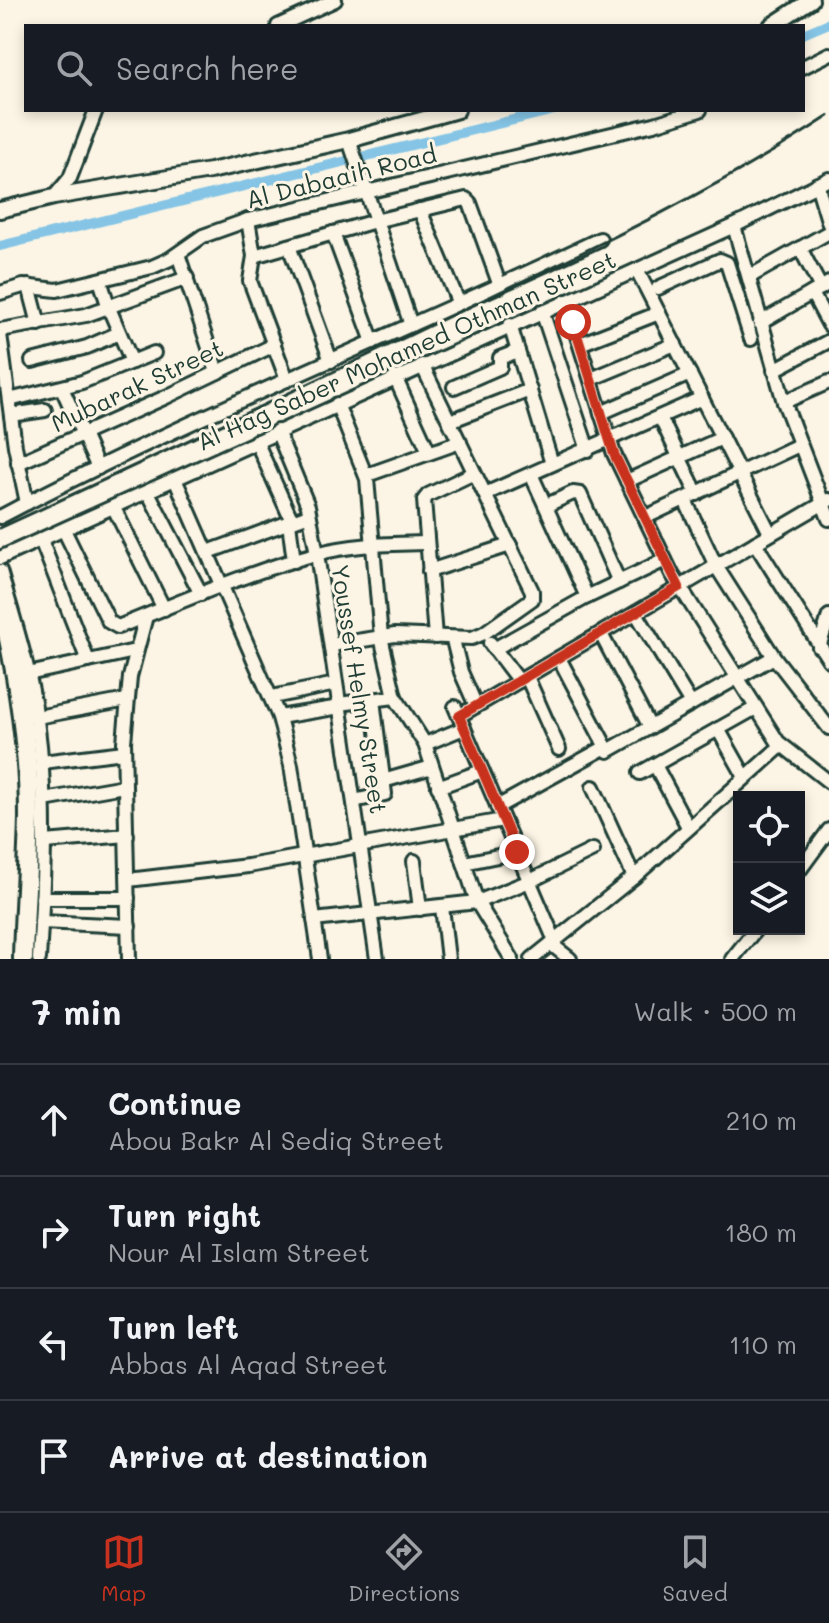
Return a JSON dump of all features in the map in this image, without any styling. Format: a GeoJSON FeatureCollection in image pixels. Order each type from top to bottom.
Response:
{"type":"FeatureCollection","features":[{"type":"Feature","properties":{"kind":"highway"},"geometry":{"type":"LineString","coordinates":[[0,598],[13,654],[24,728],[29,815],[23,959]]}},
{"type":"Feature","properties":{"kind":"main road"},"geometry":{"type":"LineString","coordinates":[[774,24],[811,0]]}},
{"type":"Feature","properties":{"kind":"main road"},"geometry":{"type":"LineString","coordinates":[[0,210],[54,197],[210,171],[349,140],[450,112]]}},
{"type":"Feature","properties":{"kind":"street"},"geometry":{"type":"LineString","coordinates":[[282,24],[335,0]]}},
{"type":"Feature","properties":{"kind":"street"},"geometry":{"type":"LineString","coordinates":[[805,66],[829,54]]}},
{"type":"Feature","properties":{"kind":"street"},"geometry":{"type":"LineString","coordinates":[[54,197],[70,178],[95,112]]}},
{"type":"Feature","properties":{"kind":"street","name":"Al Dabaaih Road"},"geometry":{"type":"LineString","coordinates":[[0,293],[29,286],[57,290],[152,267],[203,236],[248,220],[693,112]]}},
{"type":"Feature","properties":{"kind":"street"},"geometry":{"type":"LineString","coordinates":[[349,140],[411,325]]}},
{"type":"Feature","properties":{"kind":"street"},"geometry":{"type":"LineString","coordinates":[[823,182],[829,224]]}},
{"type":"Feature","properties":{"kind":"street","name":"Al Hag Saber Mohamed Othman Street"},"geometry":{"type":"LineString","coordinates":[[0,558],[734,226],[823,182]]}},
{"type":"Feature","properties":{"kind":"street"},"geometry":{"type":"LineString","coordinates":[[254,256],[466,199],[469,200],[500,286]]}},
{"type":"Feature","properties":{"kind":"street"},"geometry":{"type":"LineString","coordinates":[[420,210],[459,304]]}},
{"type":"Feature","properties":{"kind":"street"},"geometry":{"type":"LineString","coordinates":[[248,220],[254,256],[250,281],[287,380]]}},
{"type":"Feature","properties":{"kind":"street"},"geometry":{"type":"LineString","coordinates":[[734,226],[784,402],[799,445],[826,502],[829,519]]}},
{"type":"Feature","properties":{"kind":"street"},"geometry":{"type":"LineString","coordinates":[[749,277],[829,232]]}},
{"type":"Feature","properties":{"kind":"street"},"geometry":{"type":"LineString","coordinates":[[333,233],[373,342]]}},
{"type":"Feature","properties":{"kind":"street","name":"Al Hag Saber Mohamed Othman Street"},"geometry":{"type":"LineString","coordinates":[[0,517],[287,380],[600,239]]}},
{"type":"Feature","properties":{"kind":"street"},"geometry":{"type":"LineString","coordinates":[[289,246],[331,361]]}},
{"type":"Feature","properties":{"kind":"street"},"geometry":{"type":"LineString","coordinates":[[800,248],[821,288],[829,325]]}},
{"type":"Feature","properties":{"kind":"street"},"geometry":{"type":"LineString","coordinates":[[683,249],[695,271]]}},
{"type":"Feature","properties":{"kind":"street"},"geometry":{"type":"LineString","coordinates":[[178,254],[217,372]]}},
{"type":"Feature","properties":{"kind":"street"},"geometry":{"type":"LineString","coordinates":[[658,288],[720,260],[729,265],[751,339]]}},
{"type":"Feature","properties":{"kind":"street"},"geometry":{"type":"LineString","coordinates":[[152,267],[161,288]]}},
{"type":"Feature","properties":{"kind":"street"},"geometry":{"type":"LineString","coordinates":[[637,270],[770,533]]}},
{"type":"Feature","properties":{"kind":"street"},"geometry":{"type":"LineString","coordinates":[[27,503],[18,463],[0,332],[109,308],[187,278]]}},
{"type":"Feature","properties":{"kind":"street"},"geometry":{"type":"LineString","coordinates":[[100,280],[132,362]]}},
{"type":"Feature","properties":{"kind":"street"},"geometry":{"type":"LineString","coordinates":[[29,286],[39,324]]}},
{"type":"Feature","properties":{"kind":"street"},"geometry":{"type":"LineString","coordinates":[[760,323],[821,288]]}},
{"type":"Feature","properties":{"kind":"street"},"geometry":{"type":"LineString","coordinates":[[566,301],[609,441],[679,587],[754,709],[781,746],[828,780]]}},
{"type":"Feature","properties":{"kind":"street"},"geometry":{"type":"LineString","coordinates":[[542,311],[588,450]]}},
{"type":"Feature","properties":{"kind":"street"},"geometry":{"type":"LineString","coordinates":[[580,344],[659,313]]}},
{"type":"Feature","properties":{"kind":"street"},"geometry":{"type":"LineString","coordinates":[[510,325],[552,464]]}},
{"type":"Feature","properties":{"kind":"street"},"geometry":{"type":"LineString","coordinates":[[32,361],[87,347],[119,333]]}},
{"type":"Feature","properties":{"kind":"street"},"geometry":{"type":"LineString","coordinates":[[774,370],[829,341]]}},
{"type":"Feature","properties":{"kind":"street"},"geometry":{"type":"LineString","coordinates":[[591,379],[675,344]]}},
{"type":"Feature","properties":{"kind":"street","name":"Mubarak Street"},"geometry":{"type":"LineString","coordinates":[[18,463],[274,345]]}},
{"type":"Feature","properties":{"kind":"street"},"geometry":{"type":"LineString","coordinates":[[454,387],[500,367],[500,358],[518,351]]}},
{"type":"Feature","properties":{"kind":"street"},"geometry":{"type":"LineString","coordinates":[[9,400],[62,388],[154,353]]}},
{"type":"Feature","properties":{"kind":"street"},"geometry":{"type":"LineString","coordinates":[[331,645],[409,635],[465,640],[484,633],[532,599],[532,591],[422,365]]}},
{"type":"Feature","properties":{"kind":"street"},"geometry":{"type":"LineString","coordinates":[[601,413],[690,374]]}},
{"type":"Feature","properties":{"kind":"street"},"geometry":{"type":"LineString","coordinates":[[395,377],[429,452]]}},
{"type":"Feature","properties":{"kind":"street"},"geometry":{"type":"LineString","coordinates":[[784,402],[829,382]]}},
{"type":"Feature","properties":{"kind":"street"},"geometry":{"type":"LineString","coordinates":[[62,388],[98,468]]}},
{"type":"Feature","properties":{"kind":"street"},"geometry":{"type":"LineString","coordinates":[[450,421],[530,390]]}},
{"type":"Feature","properties":{"kind":"street"},"geometry":{"type":"LineString","coordinates":[[485,494],[702,398]]}},
{"type":"Feature","properties":{"kind":"street"},"geometry":{"type":"LineString","coordinates":[[337,404],[367,475],[381,637],[395,697],[425,744],[477,902],[512,959]]}},
{"type":"Feature","properties":{"kind":"street"},"geometry":{"type":"LineString","coordinates":[[11,415],[45,410]]}},
{"type":"Feature","properties":{"kind":"street"},"geometry":{"type":"LineString","coordinates":[[660,417],[680,458],[716,566],[774,657],[829,728]]}},
{"type":"Feature","properties":{"kind":"street","name":"Youssef Helmy Street"},"geometry":{"type":"LineString","coordinates":[[277,431],[309,515],[317,554],[377,959]]}},
{"type":"Feature","properties":{"kind":"street"},"geometry":{"type":"LineString","coordinates":[[627,481],[722,438]]}},
{"type":"Feature","properties":{"kind":"street"},"geometry":{"type":"LineString","coordinates":[[256,441],[291,522],[294,561]]}},
{"type":"Feature","properties":{"kind":"street"},"geometry":{"type":"LineString","coordinates":[[367,475],[460,442]]}},
{"type":"Feature","properties":{"kind":"street"},"geometry":{"type":"LineString","coordinates":[[646,517],[799,445]]}},
{"type":"Feature","properties":{"kind":"street"},"geometry":{"type":"LineString","coordinates":[[435,637],[423,503],[425,497],[474,473]]}},
{"type":"Feature","properties":{"kind":"street"},"geometry":{"type":"LineString","coordinates":[[531,474],[587,597]]}},
{"type":"Feature","properties":{"kind":"street"},"geometry":{"type":"LineString","coordinates":[[175,479],[279,717],[291,765],[320,959]]}},
{"type":"Feature","properties":{"kind":"street"},"geometry":{"type":"LineString","coordinates":[[148,492],[201,594]]}},
{"type":"Feature","properties":{"kind":"street"},"geometry":{"type":"LineString","coordinates":[[547,505],[573,493],[580,494],[619,582]]}},
{"type":"Feature","properties":{"kind":"street"},"geometry":{"type":"LineString","coordinates":[[425,744],[476,706],[826,502]]}},
{"type":"Feature","properties":{"kind":"street"},"geometry":{"type":"LineString","coordinates":[[114,508],[164,609]]}},
{"type":"Feature","properties":{"kind":"street"},"geometry":{"type":"LineString","coordinates":[[208,552],[309,515]]}},
{"type":"Feature","properties":{"kind":"street"},"geometry":{"type":"LineString","coordinates":[[64,530],[112,626],[118,627],[223,585],[317,554],[373,545],[427,543]]}},
{"type":"Feature","properties":{"kind":"street"},"geometry":{"type":"LineString","coordinates":[[41,540],[88,661]]}},
{"type":"Feature","properties":{"kind":"street"},"geometry":{"type":"LineString","coordinates":[[755,543],[829,660]]}},
{"type":"Feature","properties":{"kind":"street"},"geometry":{"type":"LineString","coordinates":[[429,571],[510,545]]}},
{"type":"Feature","properties":{"kind":"street"},"geometry":{"type":"LineString","coordinates":[[494,649],[587,597],[665,560]]}},
{"type":"Feature","properties":{"kind":"street"},"geometry":{"type":"LineString","coordinates":[[0,571],[37,717],[45,842],[39,959],[48,959]]}},
{"type":"Feature","properties":{"kind":"street"},"geometry":{"type":"LineString","coordinates":[[636,613],[691,704]]}},
{"type":"Feature","properties":{"kind":"street"},"geometry":{"type":"LineString","coordinates":[[129,959],[124,752],[127,700],[135,651],[146,616]]}},
{"type":"Feature","properties":{"kind":"street"},"geometry":{"type":"LineString","coordinates":[[819,647],[829,616]]}},
{"type":"Feature","properties":{"kind":"street"},"geometry":{"type":"LineString","coordinates":[[484,633],[494,649],[523,679],[559,749]]}},
{"type":"Feature","properties":{"kind":"street"},"geometry":{"type":"LineString","coordinates":[[601,634],[650,727]]}},
{"type":"Feature","properties":{"kind":"street"},"geometry":{"type":"LineString","coordinates":[[453,640],[461,672],[476,706]]}},
{"type":"Feature","properties":{"kind":"street"},"geometry":{"type":"LineString","coordinates":[[28,674],[135,651]]}},
{"type":"Feature","properties":{"kind":"street"},"geometry":{"type":"LineString","coordinates":[[559,658],[604,748],[609,751],[774,657]]}},
{"type":"Feature","properties":{"kind":"street"},"geometry":{"type":"LineString","coordinates":[[272,697],[336,684]]}},
{"type":"Feature","properties":{"kind":"street"},"geometry":{"type":"LineString","coordinates":[[279,717],[395,697]]}},
{"type":"Feature","properties":{"kind":"street"},"geometry":{"type":"LineString","coordinates":[[37,717],[127,700]]}},
{"type":"Feature","properties":{"kind":"street"},"geometry":{"type":"LineString","coordinates":[[354,801],[383,795],[373,700]]}},
{"type":"Feature","properties":{"kind":"street"},"geometry":{"type":"LineString","coordinates":[[640,773],[754,709]]}},
{"type":"Feature","properties":{"kind":"street"},"geometry":{"type":"LineString","coordinates":[[459,717],[530,881],[553,943],[570,959]]}},
{"type":"Feature","properties":{"kind":"street"},"geometry":{"type":"LineString","coordinates":[[718,729],[745,777]]}},
{"type":"Feature","properties":{"kind":"street"},"geometry":{"type":"LineString","coordinates":[[532,959],[634,877],[781,746]]}},
{"type":"Feature","properties":{"kind":"street"},"geometry":{"type":"LineString","coordinates":[[497,807],[604,748]]}},
{"type":"Feature","properties":{"kind":"street"},"geometry":{"type":"LineString","coordinates":[[42,762],[124,752]]}},
{"type":"Feature","properties":{"kind":"street"},"geometry":{"type":"LineString","coordinates":[[655,765],[688,827]]}},
{"type":"Feature","properties":{"kind":"street"},"geometry":{"type":"LineString","coordinates":[[383,781],[432,767]]}},
{"type":"Feature","properties":{"kind":"street"},"geometry":{"type":"LineString","coordinates":[[438,787],[482,771]]}},
{"type":"Feature","properties":{"kind":"street"},"geometry":{"type":"LineString","coordinates":[[44,800],[124,786]]}},
{"type":"Feature","properties":{"kind":"street"},"geometry":{"type":"LineString","coordinates":[[593,787],[634,877]]}},
{"type":"Feature","properties":{"kind":"street"},"geometry":{"type":"LineString","coordinates":[[128,880],[209,872],[503,820]]}},
{"type":"Feature","properties":{"kind":"street"},"geometry":{"type":"LineString","coordinates":[[91,823],[92,838]]}},
{"type":"Feature","properties":{"kind":"street"},"geometry":{"type":"LineString","coordinates":[[805,863],[829,830]]}},
{"type":"Feature","properties":{"kind":"street"},"geometry":{"type":"LineString","coordinates":[[45,842],[127,835]]}},
{"type":"Feature","properties":{"kind":"street"},"geometry":{"type":"LineString","coordinates":[[314,920],[477,902],[530,881],[593,850]]}},
{"type":"Feature","properties":{"kind":"street"},"geometry":{"type":"LineString","coordinates":[[464,863],[517,852]]}},
{"type":"Feature","properties":{"kind":"street"},"geometry":{"type":"LineString","coordinates":[[414,861],[420,909]]}},
{"type":"Feature","properties":{"kind":"street"},"geometry":{"type":"LineString","coordinates":[[42,898],[128,898]]}},
{"type":"Feature","properties":{"kind":"street"},"geometry":{"type":"LineString","coordinates":[[442,907],[448,959]]}},
{"type":"Feature","properties":{"kind":"street"},"geometry":{"type":"LineString","coordinates":[[41,922],[129,926]]}},
{"type":"Feature","properties":{"kind":"street"},"geometry":{"type":"LineString","coordinates":[[735,954],[751,935]]}},
{"type":"Feature","properties":{"kind":"waterway"},"geometry":{"type":"LineString","coordinates":[[805,33],[829,23]]}},
{"type":"Feature","properties":{"kind":"waterway"},"geometry":{"type":"LineString","coordinates":[[0,246],[546,112]]}},
{"type":"Feature","properties":{"kind":"railway"},"geometry":{"type":"LineString","coordinates":[[0,528],[601,243],[740,171],[829,116]]}},
{"type":"Feature","properties":{"kind":"route"},"geometry":{"type":"LineString","coordinates":[[517,852],[459,716],[679,587],[614,454],[573,322]]}}]}
